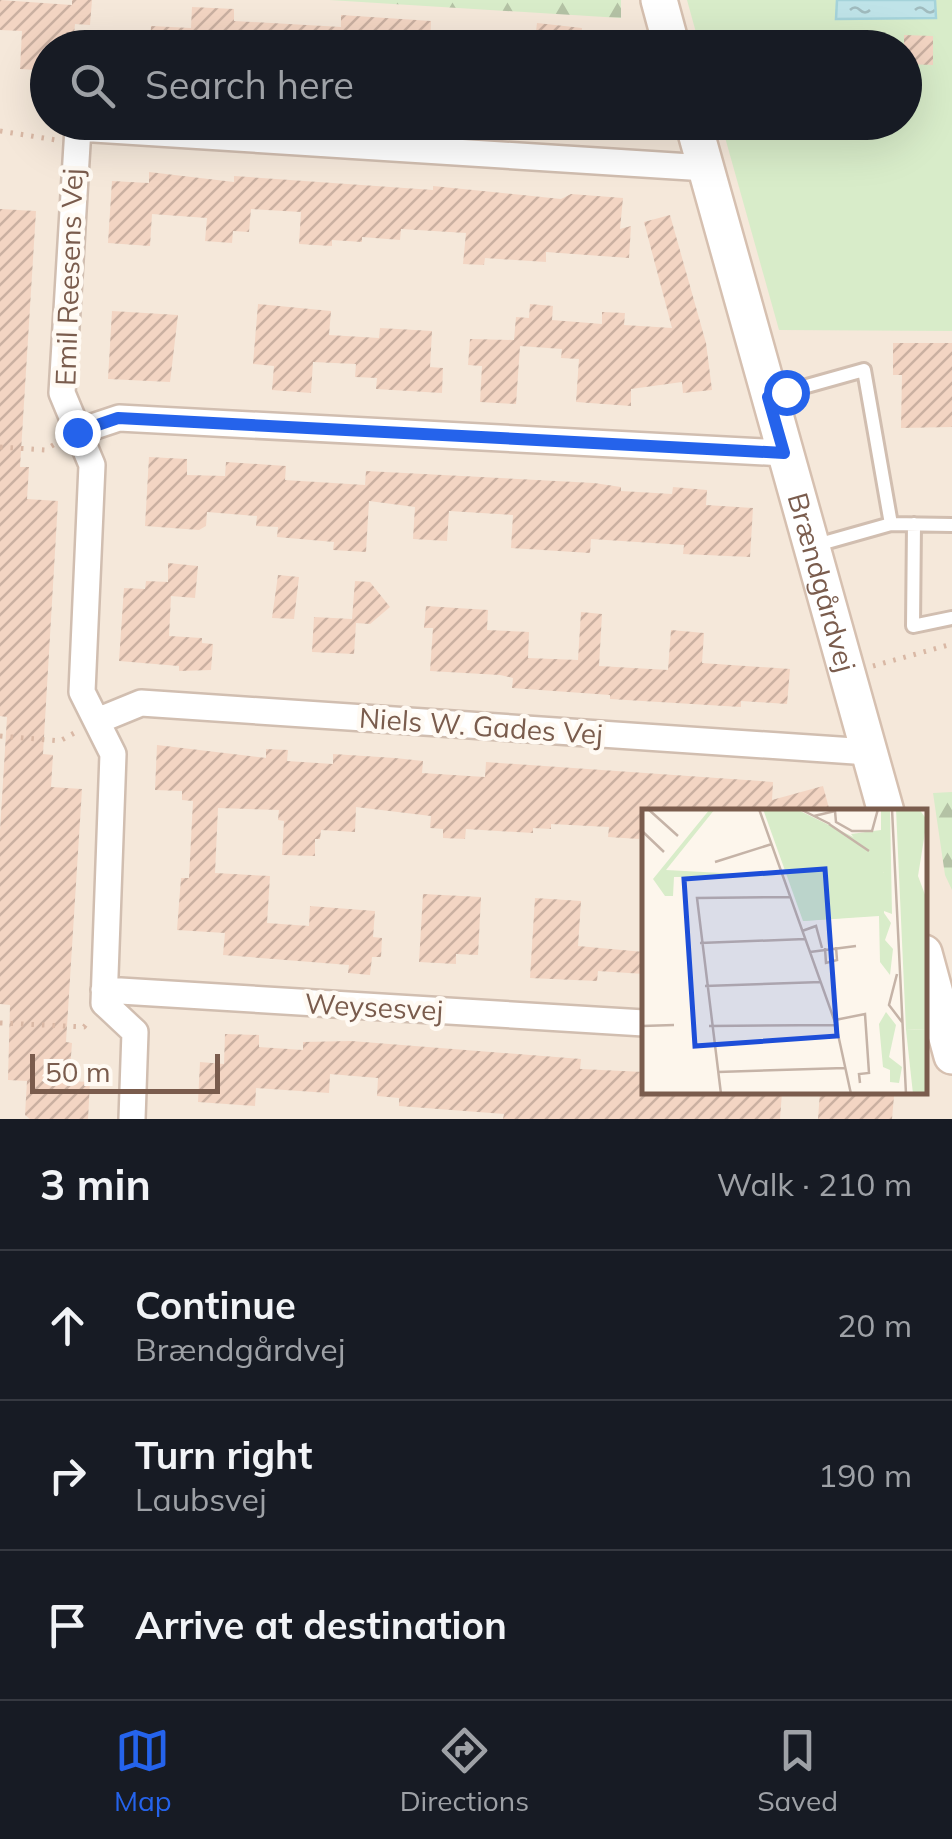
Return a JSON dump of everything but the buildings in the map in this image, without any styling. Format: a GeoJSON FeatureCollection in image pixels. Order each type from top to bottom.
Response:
{"type":"FeatureCollection","features":[{"type":"Feature","properties":{"kind":"street"},"geometry":{"type":"LineString","coordinates":[[659,0],[667,30]]}},
{"type":"Feature","properties":{"kind":"street","name":"Emil Reesens Vej"},"geometry":{"type":"LineString","coordinates":[[76,140],[62,393],[92,465],[82,692],[113,754],[104,997]]}},
{"type":"Feature","properties":{"kind":"street"},"geometry":{"type":"LineString","coordinates":[[171,140],[706,168]]}},
{"type":"Feature","properties":{"kind":"street","name":"Brændgårdvej"},"geometry":{"type":"LineString","coordinates":[[698,140],[885,809]]}},
{"type":"Feature","properties":{"kind":"street"},"geometry":{"type":"LineString","coordinates":[[77,432],[118,418],[784,453]]}},
{"type":"Feature","properties":{"kind":"street","name":"Niels W. Gades Vej"},"geometry":{"type":"LineString","coordinates":[[97,721],[141,703],[869,752]]}},
{"type":"Feature","properties":{"kind":"street"},"geometry":{"type":"LineString","coordinates":[[927,965],[944,1032]]}},
{"type":"Feature","properties":{"kind":"street"},"geometry":{"type":"LineString","coordinates":[[104,997],[136,1032],[132,1119]]}},
{"type":"Feature","properties":{"kind":"street","name":"Weysesvej"},"geometry":{"type":"LineString","coordinates":[[104,997],[642,1023]]}},
{"type":"Feature","properties":{"kind":"lane"},"geometry":{"type":"LineString","coordinates":[[768,397],[864,370],[892,524]]}},
{"type":"Feature","properties":{"kind":"lane"},"geometry":{"type":"LineString","coordinates":[[811,547],[892,524],[952,524]]}},
{"type":"Feature","properties":{"kind":"lane"},"geometry":{"type":"LineString","coordinates":[[914,524],[913,626],[952,618]]}},
{"type":"Feature","properties":{"kind":"path"},"geometry":{"type":"LineString","coordinates":[[0,131],[30,133]]}},
{"type":"Feature","properties":{"kind":"path"},"geometry":{"type":"LineString","coordinates":[[0,447],[45,450],[77,432]]}},
{"type":"Feature","properties":{"kind":"path"},"geometry":{"type":"LineString","coordinates":[[846,673],[952,644]]}},
{"type":"Feature","properties":{"kind":"path"},"geometry":{"type":"LineString","coordinates":[[0,736],[60,741],[97,721]]}},
{"type":"Feature","properties":{"kind":"path"},"geometry":{"type":"LineString","coordinates":[[0,1023],[84,1028],[104,997]]}},
{"type":"Feature","properties":{"kind":"shaded area"},"geometry":{"type":"Polygon","coordinates":[[[0,0],[952,0],[952,1119],[0,1119],[0,0]]]}},
{"type":"Feature","properties":{"kind":"green space"},"geometry":{"type":"Polygon","coordinates":[[[329,0],[621,0],[621,18],[329,0]]]}},
{"type":"Feature","properties":{"kind":"green space"},"geometry":{"type":"Polygon","coordinates":[[[687,0],[952,0],[952,331],[779,330],[726,140],[922,140],[922,30],[695,30],[687,0]]]}},
{"type":"Feature","properties":{"kind":"green space"},"geometry":{"type":"Polygon","coordinates":[[[952,792],[952,890],[945,875],[933,793],[952,792]]]}},
{"type":"Feature","properties":{"kind":"water"},"geometry":{"type":"Polygon","coordinates":[[[837,0],[935,0],[936,18],[836,19],[837,0]]]}},
{"type":"Feature","properties":{"kind":"route"},"geometry":{"type":"LineString","coordinates":[[77,432],[118,418],[784,453],[768,397],[786,392]]}}]}
